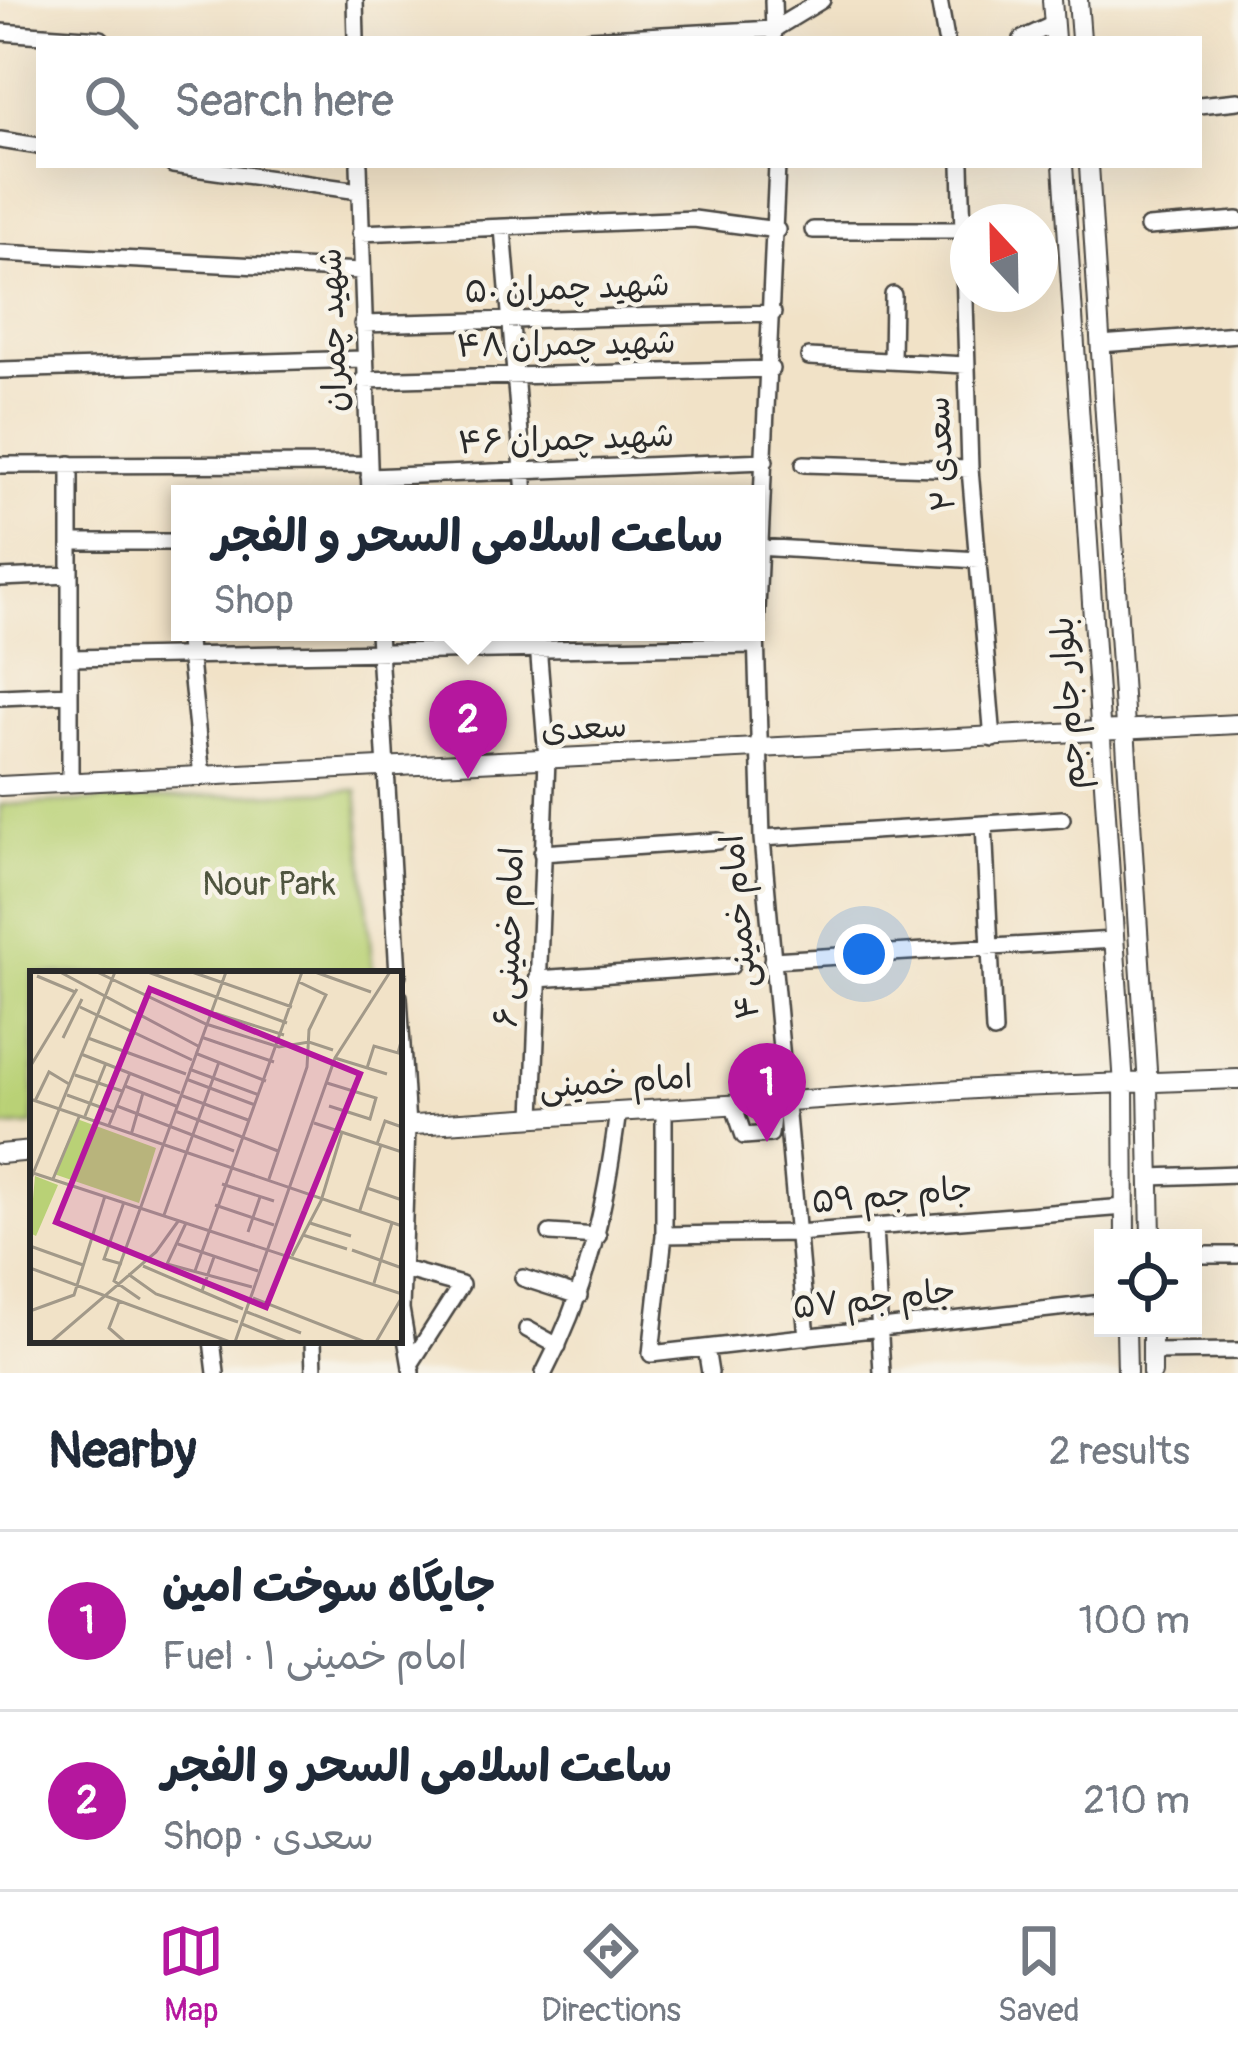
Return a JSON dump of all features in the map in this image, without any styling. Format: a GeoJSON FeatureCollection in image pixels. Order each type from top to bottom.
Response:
{"type":"FeatureCollection","features":[{"type":"Feature","properties":{"kind":"main road"},"geometry":{"type":"LineString","coordinates":[[1052,0],[1054,32]]}},
{"type":"Feature","properties":{"kind":"main road"},"geometry":{"type":"LineString","coordinates":[[1078,0],[1081,36]]}},
{"type":"Feature","properties":{"kind":"main road","name":"بلوار جام جم"},"geometry":{"type":"LineString","coordinates":[[1063,168],[1124,1086],[1125,1229]]}},
{"type":"Feature","properties":{"kind":"main road","name":"بلوار جام جم"},"geometry":{"type":"LineString","coordinates":[[1089,168],[1148,1086],[1150,1229]]}},
{"type":"Feature","properties":{"kind":"main road"},"geometry":{"type":"LineString","coordinates":[[1126,733],[1238,724]]}},
{"type":"Feature","properties":{"kind":"main road","name":"سعدی"},"geometry":{"type":"LineString","coordinates":[[0,786],[1126,733]]}},
{"type":"Feature","properties":{"kind":"main road"},"geometry":{"type":"LineString","coordinates":[[1148,1086],[1238,1078]]}},
{"type":"Feature","properties":{"kind":"main road","name":"امام خمینی"},"geometry":{"type":"LineString","coordinates":[[403,1126],[991,1088],[1148,1086]]}},
{"type":"Feature","properties":{"kind":"main road"},"geometry":{"type":"LineString","coordinates":[[0,1154],[30,1151]]}},
{"type":"Feature","properties":{"kind":"main road"},"geometry":{"type":"LineString","coordinates":[[1126,1337],[1127,1373]]}},
{"type":"Feature","properties":{"kind":"main road"},"geometry":{"type":"LineString","coordinates":[[1152,1337],[1152,1373]]}},
{"type":"Feature","properties":{"kind":"street"},"geometry":{"type":"LineString","coordinates":[[355,0],[356,36]]}},
{"type":"Feature","properties":{"kind":"street"},"geometry":{"type":"LineString","coordinates":[[773,0],[774,34]]}},
{"type":"Feature","properties":{"kind":"street"},"geometry":{"type":"LineString","coordinates":[[700,36],[774,34],[823,0]]}},
{"type":"Feature","properties":{"kind":"street"},"geometry":{"type":"LineString","coordinates":[[939,0],[945,36]]}},
{"type":"Feature","properties":{"kind":"street"},"geometry":{"type":"LineString","coordinates":[[0,32],[64,36]]}},
{"type":"Feature","properties":{"kind":"street"},"geometry":{"type":"LineString","coordinates":[[1202,105],[1238,101]]}},
{"type":"Feature","properties":{"kind":"street"},"geometry":{"type":"LineString","coordinates":[[0,140],[31,145]]}},
{"type":"Feature","properties":{"kind":"street"},"geometry":{"type":"LineString","coordinates":[[194,168],[359,191]]}},
{"type":"Feature","properties":{"kind":"street","name":"شهید چمران"},"geometry":{"type":"LineString","coordinates":[[358,168],[369,478]]}},
{"type":"Feature","properties":{"kind":"street","name":"امام خمینی ۴"},"geometry":{"type":"LineString","coordinates":[[763,485],[777,168]]}},
{"type":"Feature","properties":{"kind":"street","name":"سعدی ۲"},"geometry":{"type":"LineString","coordinates":[[961,168],[962,204]]}},
{"type":"Feature","properties":{"kind":"street"},"geometry":{"type":"LineString","coordinates":[[360,233],[694,219],[777,230]]}},
{"type":"Feature","properties":{"kind":"street"},"geometry":{"type":"LineString","coordinates":[[1148,227],[1238,220]]}},
{"type":"Feature","properties":{"kind":"street"},"geometry":{"type":"LineString","coordinates":[[503,228],[524,485]]}},
{"type":"Feature","properties":{"kind":"street"},"geometry":{"type":"LineString","coordinates":[[813,230],[950,230]]}},
{"type":"Feature","properties":{"kind":"street"},"geometry":{"type":"LineString","coordinates":[[0,253],[361,272]]}},
{"type":"Feature","properties":{"kind":"street"},"geometry":{"type":"LineString","coordinates":[[892,362],[893,295]]}},
{"type":"Feature","properties":{"kind":"street","name":"سعدی ۲"},"geometry":{"type":"LineString","coordinates":[[965,312],[970,469],[993,739]]}},
{"type":"Feature","properties":{"kind":"street","name":"شهید چمران ۵۰"},"geometry":{"type":"LineString","coordinates":[[362,324],[773,313]]}},
{"type":"Feature","properties":{"kind":"street"},"geometry":{"type":"LineString","coordinates":[[1100,344],[1238,334]]}},
{"type":"Feature","properties":{"kind":"street"},"geometry":{"type":"LineString","coordinates":[[809,357],[966,365]]}},
{"type":"Feature","properties":{"kind":"street"},"geometry":{"type":"LineString","coordinates":[[0,370],[362,359]]}},
{"type":"Feature","properties":{"kind":"street","name":"شهید چمران ۴۸"},"geometry":{"type":"LineString","coordinates":[[363,380],[771,369]]}},
{"type":"Feature","properties":{"kind":"street","name":"شهید چمران ۴۶"},"geometry":{"type":"LineString","coordinates":[[0,465],[369,478],[765,461]]}},
{"type":"Feature","properties":{"kind":"street"},"geometry":{"type":"LineString","coordinates":[[70,464],[70,783]]}},
{"type":"Feature","properties":{"kind":"street"},"geometry":{"type":"LineString","coordinates":[[804,464],[970,469]]}},
{"type":"Feature","properties":{"kind":"street"},"geometry":{"type":"LineString","coordinates":[[70,542],[171,542]]}},
{"type":"Feature","properties":{"kind":"street"},"geometry":{"type":"LineString","coordinates":[[765,546],[979,560]]}},
{"type":"Feature","properties":{"kind":"street"},"geometry":{"type":"LineString","coordinates":[[0,578],[70,574]]}},
{"type":"Feature","properties":{"kind":"street"},"geometry":{"type":"LineString","coordinates":[[188,641],[202,777]]}},
{"type":"Feature","properties":{"kind":"street"},"geometry":{"type":"LineString","coordinates":[[378,641],[398,971]]}},
{"type":"Feature","properties":{"kind":"street"},"geometry":{"type":"LineString","coordinates":[[70,658],[190,653],[379,656],[527,641]]}},
{"type":"Feature","properties":{"kind":"street","name":"امام خمینی ۶"},"geometry":{"type":"LineString","coordinates":[[533,1117],[548,759],[537,641]]}},
{"type":"Feature","properties":{"kind":"street","name":"امام خمینی ۴"},"geometry":{"type":"LineString","coordinates":[[756,641],[762,838],[780,1101],[807,1336]]}},
{"type":"Feature","properties":{"kind":"street"},"geometry":{"type":"LineString","coordinates":[[0,697],[70,694]]}},
{"type":"Feature","properties":{"kind":"street"},"geometry":{"type":"LineString","coordinates":[[762,838],[1062,819]]}},
{"type":"Feature","properties":{"kind":"street"},"geometry":{"type":"LineString","coordinates":[[985,824],[994,1031]]}},
{"type":"Feature","properties":{"kind":"street"},"geometry":{"type":"LineString","coordinates":[[542,853],[718,841]]}},
{"type":"Feature","properties":{"kind":"street"},"geometry":{"type":"LineString","coordinates":[[772,959],[1114,940]]}},
{"type":"Feature","properties":{"kind":"street"},"geometry":{"type":"LineString","coordinates":[[538,979],[731,965]]}},
{"type":"Feature","properties":{"kind":"street"},"geometry":{"type":"LineString","coordinates":[[402,1094],[402,1289]]}},
{"type":"Feature","properties":{"kind":"street"},"geometry":{"type":"LineString","coordinates":[[733,1104],[744,1136],[770,1134],[780,1101]]}},
{"type":"Feature","properties":{"kind":"street"},"geometry":{"type":"LineString","coordinates":[[664,1108],[664,1234]]}},
{"type":"Feature","properties":{"kind":"street"},"geometry":{"type":"LineString","coordinates":[[544,1373],[579,1296],[598,1236],[618,1112]]}},
{"type":"Feature","properties":{"kind":"street"},"geometry":{"type":"LineString","coordinates":[[1150,1177],[1238,1174]]}},
{"type":"Feature","properties":{"kind":"street","name":"جام جم ۵۹"},"geometry":{"type":"LineString","coordinates":[[664,1234],[797,1233],[1124,1207]]}},
{"type":"Feature","properties":{"kind":"street"},"geometry":{"type":"LineString","coordinates":[[874,1227],[882,1373]]}},
{"type":"Feature","properties":{"kind":"street"},"geometry":{"type":"LineString","coordinates":[[550,1233],[598,1236]]}},
{"type":"Feature","properties":{"kind":"street","name":"جام جم ۵۷"},"geometry":{"type":"LineString","coordinates":[[664,1234],[651,1354],[1094,1305]]}},
{"type":"Feature","properties":{"kind":"street"},"geometry":{"type":"LineString","coordinates":[[1202,1255],[1238,1255]]}},
{"type":"Feature","properties":{"kind":"street"},"geometry":{"type":"LineString","coordinates":[[403,1269],[461,1285],[411,1368]]}},
{"type":"Feature","properties":{"kind":"street"},"geometry":{"type":"LineString","coordinates":[[523,1278],[579,1296]]}},
{"type":"Feature","properties":{"kind":"street"},"geometry":{"type":"LineString","coordinates":[[402,1315],[411,1368]]}},
{"type":"Feature","properties":{"kind":"street"},"geometry":{"type":"LineString","coordinates":[[527,1329],[558,1346]]}},
{"type":"Feature","properties":{"kind":"street"},"geometry":{"type":"LineString","coordinates":[[212,1343],[216,1373]]}},
{"type":"Feature","properties":{"kind":"street"},"geometry":{"type":"LineString","coordinates":[[313,1343],[314,1373]]}},
{"type":"Feature","properties":{"kind":"street"},"geometry":{"type":"LineString","coordinates":[[706,1348],[710,1373]]}},
{"type":"Feature","properties":{"kind":"street"},"geometry":{"type":"LineString","coordinates":[[1152,1352],[1238,1352]]}},
{"type":"Feature","properties":{"kind":"green space","name":"Nour Park"},"geometry":{"type":"Polygon","coordinates":[[[357,790],[373,971],[30,971],[30,1125],[0,1127],[0,805],[357,790]]]}},
{"type":"Feature","properties":{"kind":"place","name":"ساعت اسلامی السحر و الفجر"},"geometry":{"type":"Point","coordinates":[468,779]}},
{"type":"Feature","properties":{"kind":"place","name":"جایگاه سوخت امین"},"geometry":{"type":"Point","coordinates":[767,1142]}}]}
